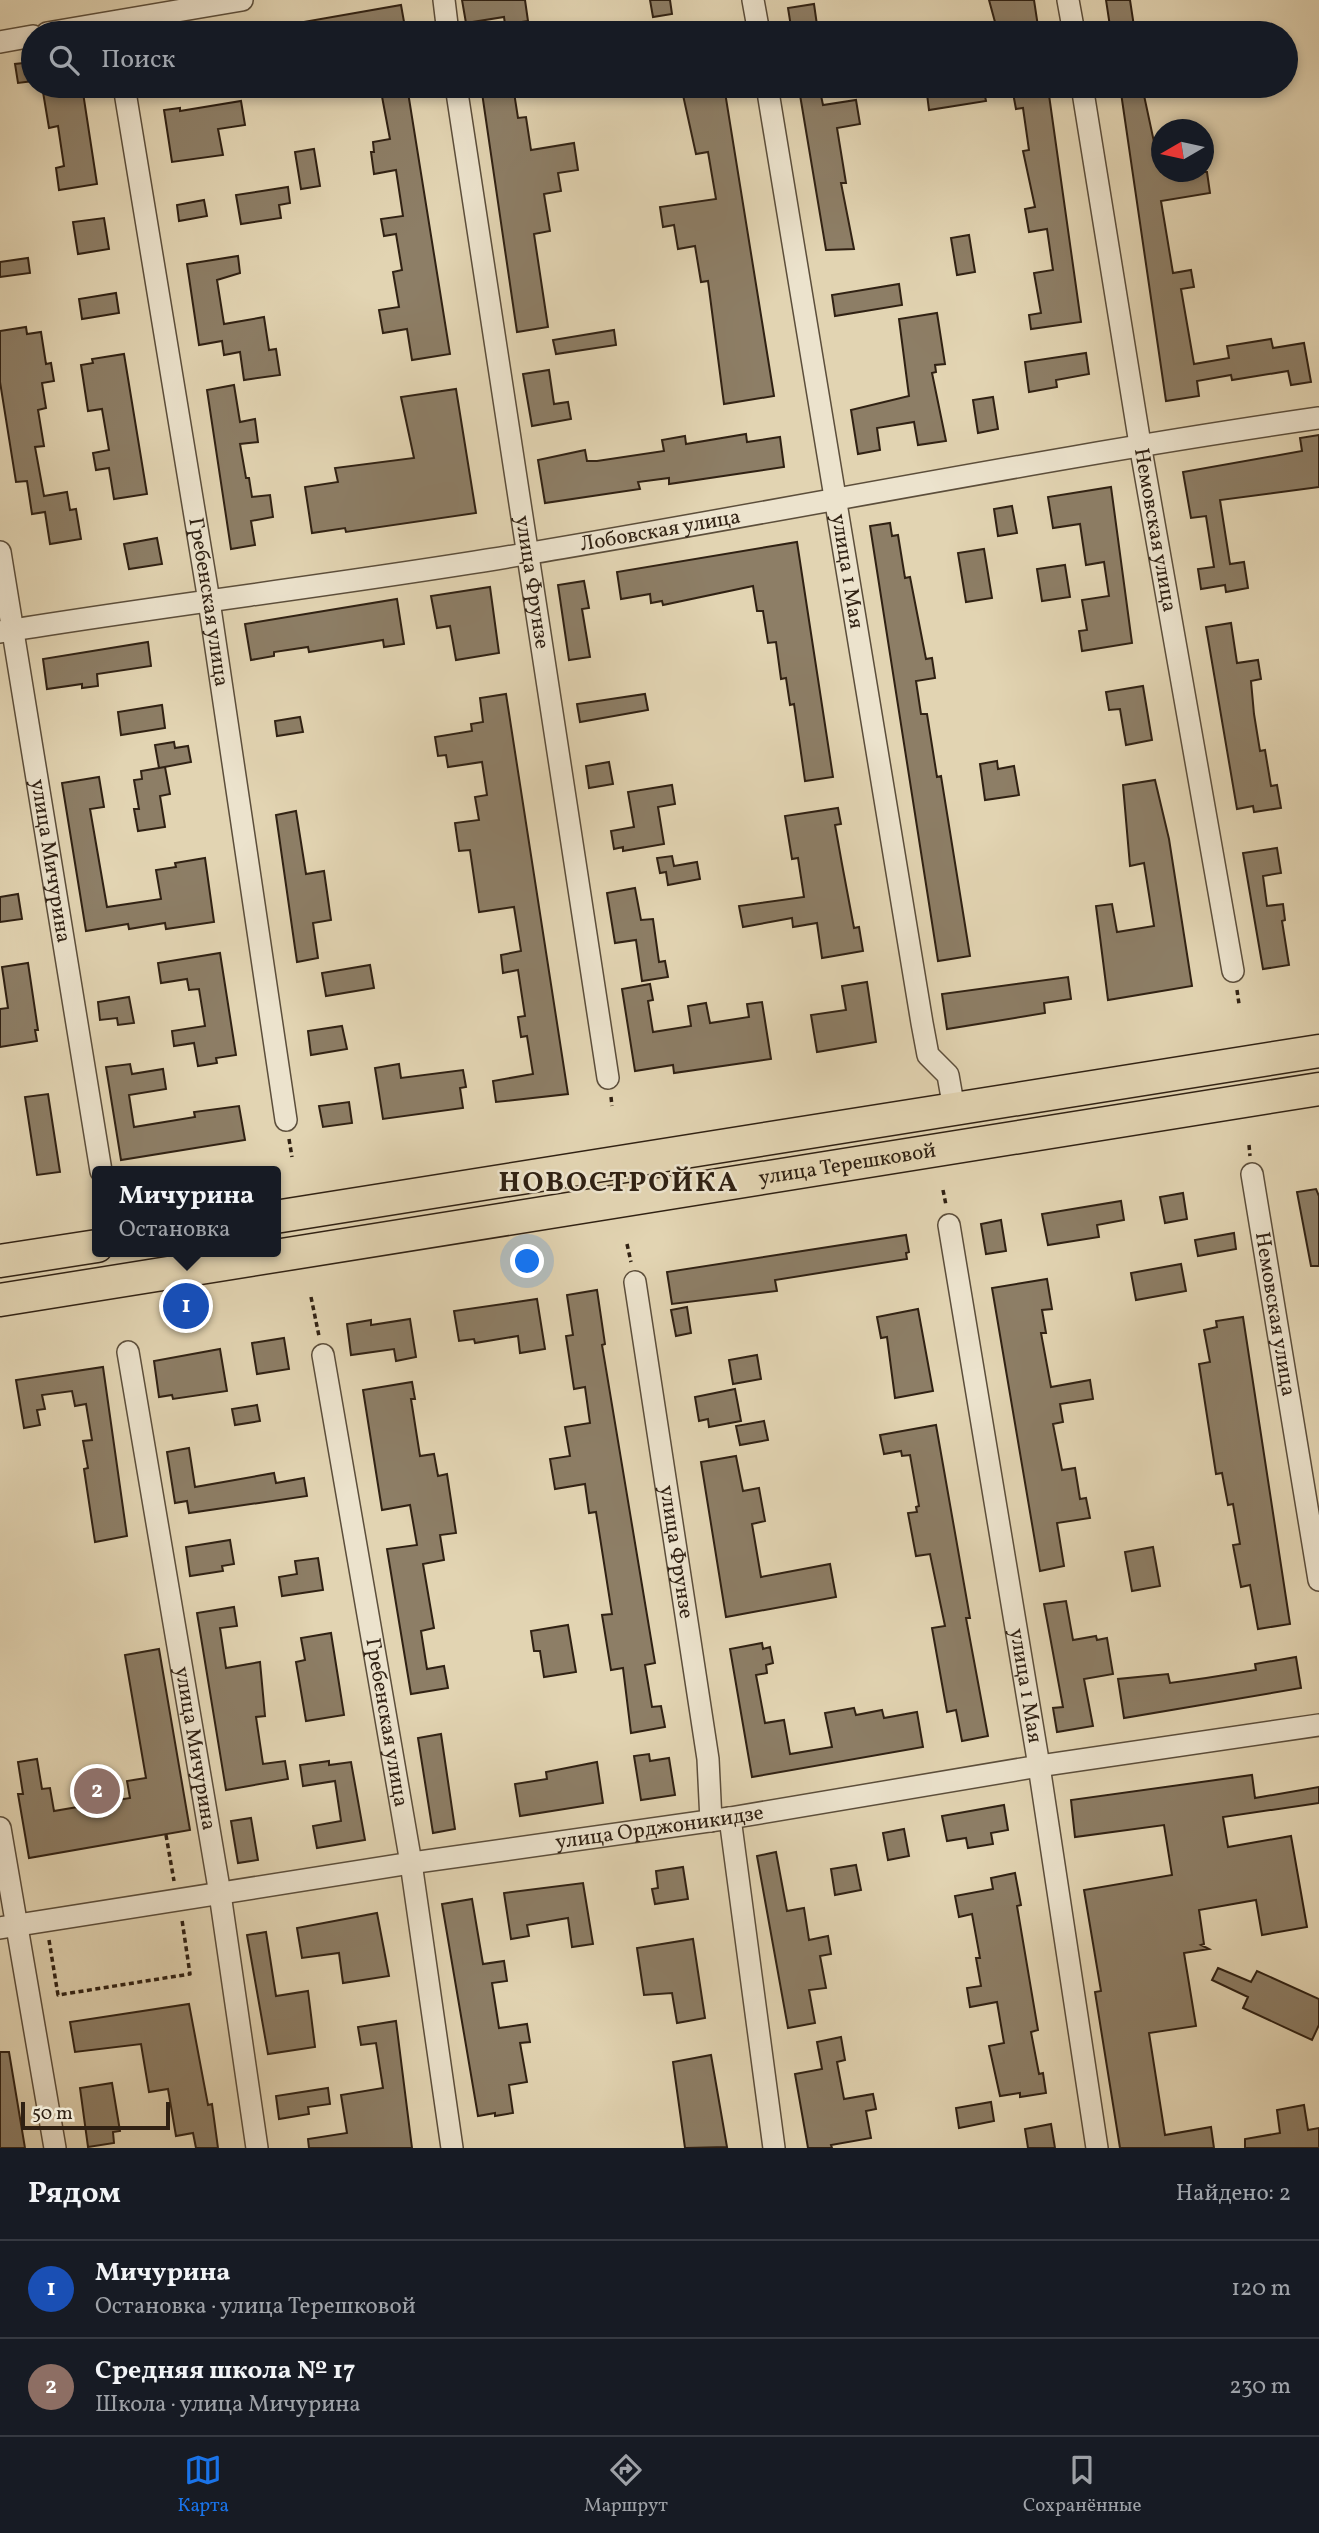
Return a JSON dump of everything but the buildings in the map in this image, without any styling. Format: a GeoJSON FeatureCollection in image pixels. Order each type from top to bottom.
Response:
{"type":"FeatureCollection","features":[{"type":"Feature","properties":{"kind":"main road","name":"улица Терешковой"},"geometry":{"type":"LineString","coordinates":[[281,1216],[1319,1051]]}},
{"type":"Feature","properties":{"kind":"main road","name":"улица Терешковой"},"geometry":{"type":"LineString","coordinates":[[281,1255],[1319,1089]]}},
{"type":"Feature","properties":{"kind":"main road"},"geometry":{"type":"LineString","coordinates":[[0,1261],[92,1247]]}},
{"type":"Feature","properties":{"kind":"main road","name":"улица Терешковой"},"geometry":{"type":"LineString","coordinates":[[0,1300],[269,1257]]}},
{"type":"Feature","properties":{"kind":"street"},"geometry":{"type":"LineString","coordinates":[[113,18],[242,0]]}},
{"type":"Feature","properties":{"kind":"street"},"geometry":{"type":"LineString","coordinates":[[443,0],[446,21]]}},
{"type":"Feature","properties":{"kind":"street"},"geometry":{"type":"LineString","coordinates":[[753,0],[757,21]]}},
{"type":"Feature","properties":{"kind":"street"},"geometry":{"type":"LineString","coordinates":[[1068,0],[1072,21]]}},
{"type":"Feature","properties":{"kind":"street"},"geometry":{"type":"LineString","coordinates":[[0,42],[21,38]]}},
{"type":"Feature","properties":{"kind":"street","name":"Гребенская улица"},"geometry":{"type":"LineString","coordinates":[[126,98],[209,601],[286,1120]]}},
{"type":"Feature","properties":{"kind":"street","name":"улица Фрунзе"},"geometry":{"type":"LineString","coordinates":[[458,98],[525,554],[607,1078]]}},
{"type":"Feature","properties":{"kind":"street","name":"улица 1 Мая"},"geometry":{"type":"LineString","coordinates":[[769,98],[928,1055],[948,1075],[954,1109]]}},
{"type":"Feature","properties":{"kind":"street","name":"Немовская улица"},"geometry":{"type":"LineString","coordinates":[[1084,98],[1140,444],[1233,971]]}},
{"type":"Feature","properties":{"kind":"street","name":"Лобовская улица"},"geometry":{"type":"LineString","coordinates":[[6,631],[525,554],[834,502],[1140,444],[1319,418]]}},
{"type":"Feature","properties":{"kind":"street","name":"улица Мичурина"},"geometry":{"type":"LineString","coordinates":[[0,552],[6,631],[100,1166]]}},
{"type":"Feature","properties":{"kind":"street","name":"Немовская улица"},"geometry":{"type":"LineString","coordinates":[[1252,1174],[1319,1580]]}},
{"type":"Feature","properties":{"kind":"street","name":"улица 1 Мая"},"geometry":{"type":"LineString","coordinates":[[949,1225],[1039,1766],[1097,2148]]}},
{"type":"Feature","properties":{"kind":"street","name":"улица Фрунзе"},"geometry":{"type":"LineString","coordinates":[[635,1282],[708,1759],[721,1820],[774,2148]]}},
{"type":"Feature","properties":{"kind":"street","name":"улица Мичурина"},"geometry":{"type":"LineString","coordinates":[[128,1352],[220,1894],[257,2148]]}},
{"type":"Feature","properties":{"kind":"street","name":"Гребенская улица"},"geometry":{"type":"LineString","coordinates":[[323,1355],[411,1863],[452,2148]]}},
{"type":"Feature","properties":{"kind":"street","name":"улица Орджоникидзе"},"geometry":{"type":"LineString","coordinates":[[9,1927],[411,1863],[721,1820],[1039,1766],[1319,1725]]}},
{"type":"Feature","properties":{"kind":"street"},"geometry":{"type":"LineString","coordinates":[[0,1828],[9,1927],[55,2148]]}},
{"type":"Feature","properties":{"kind":"path"},"geometry":{"type":"LineString","coordinates":[[312,1297],[323,1355]]}},
{"type":"Feature","properties":{"kind":"path"},"geometry":{"type":"LineString","coordinates":[[48,1935],[58,1995],[137,1983],[190,1974],[181,1914]]}},
{"type":"Feature","properties":{"kind":"place","name":"Мичурина"},"geometry":{"type":"Point","coordinates":[186,1306]}},
{"type":"Feature","properties":{"kind":"place","name":"Средняя школа № 17"},"geometry":{"type":"Point","coordinates":[97,1791]}},
{"type":"Feature","properties":{"kind":"district","name":"НОВОСТРОЙКА"},"geometry":{"type":"Point","coordinates":[619,1183]}}]}
